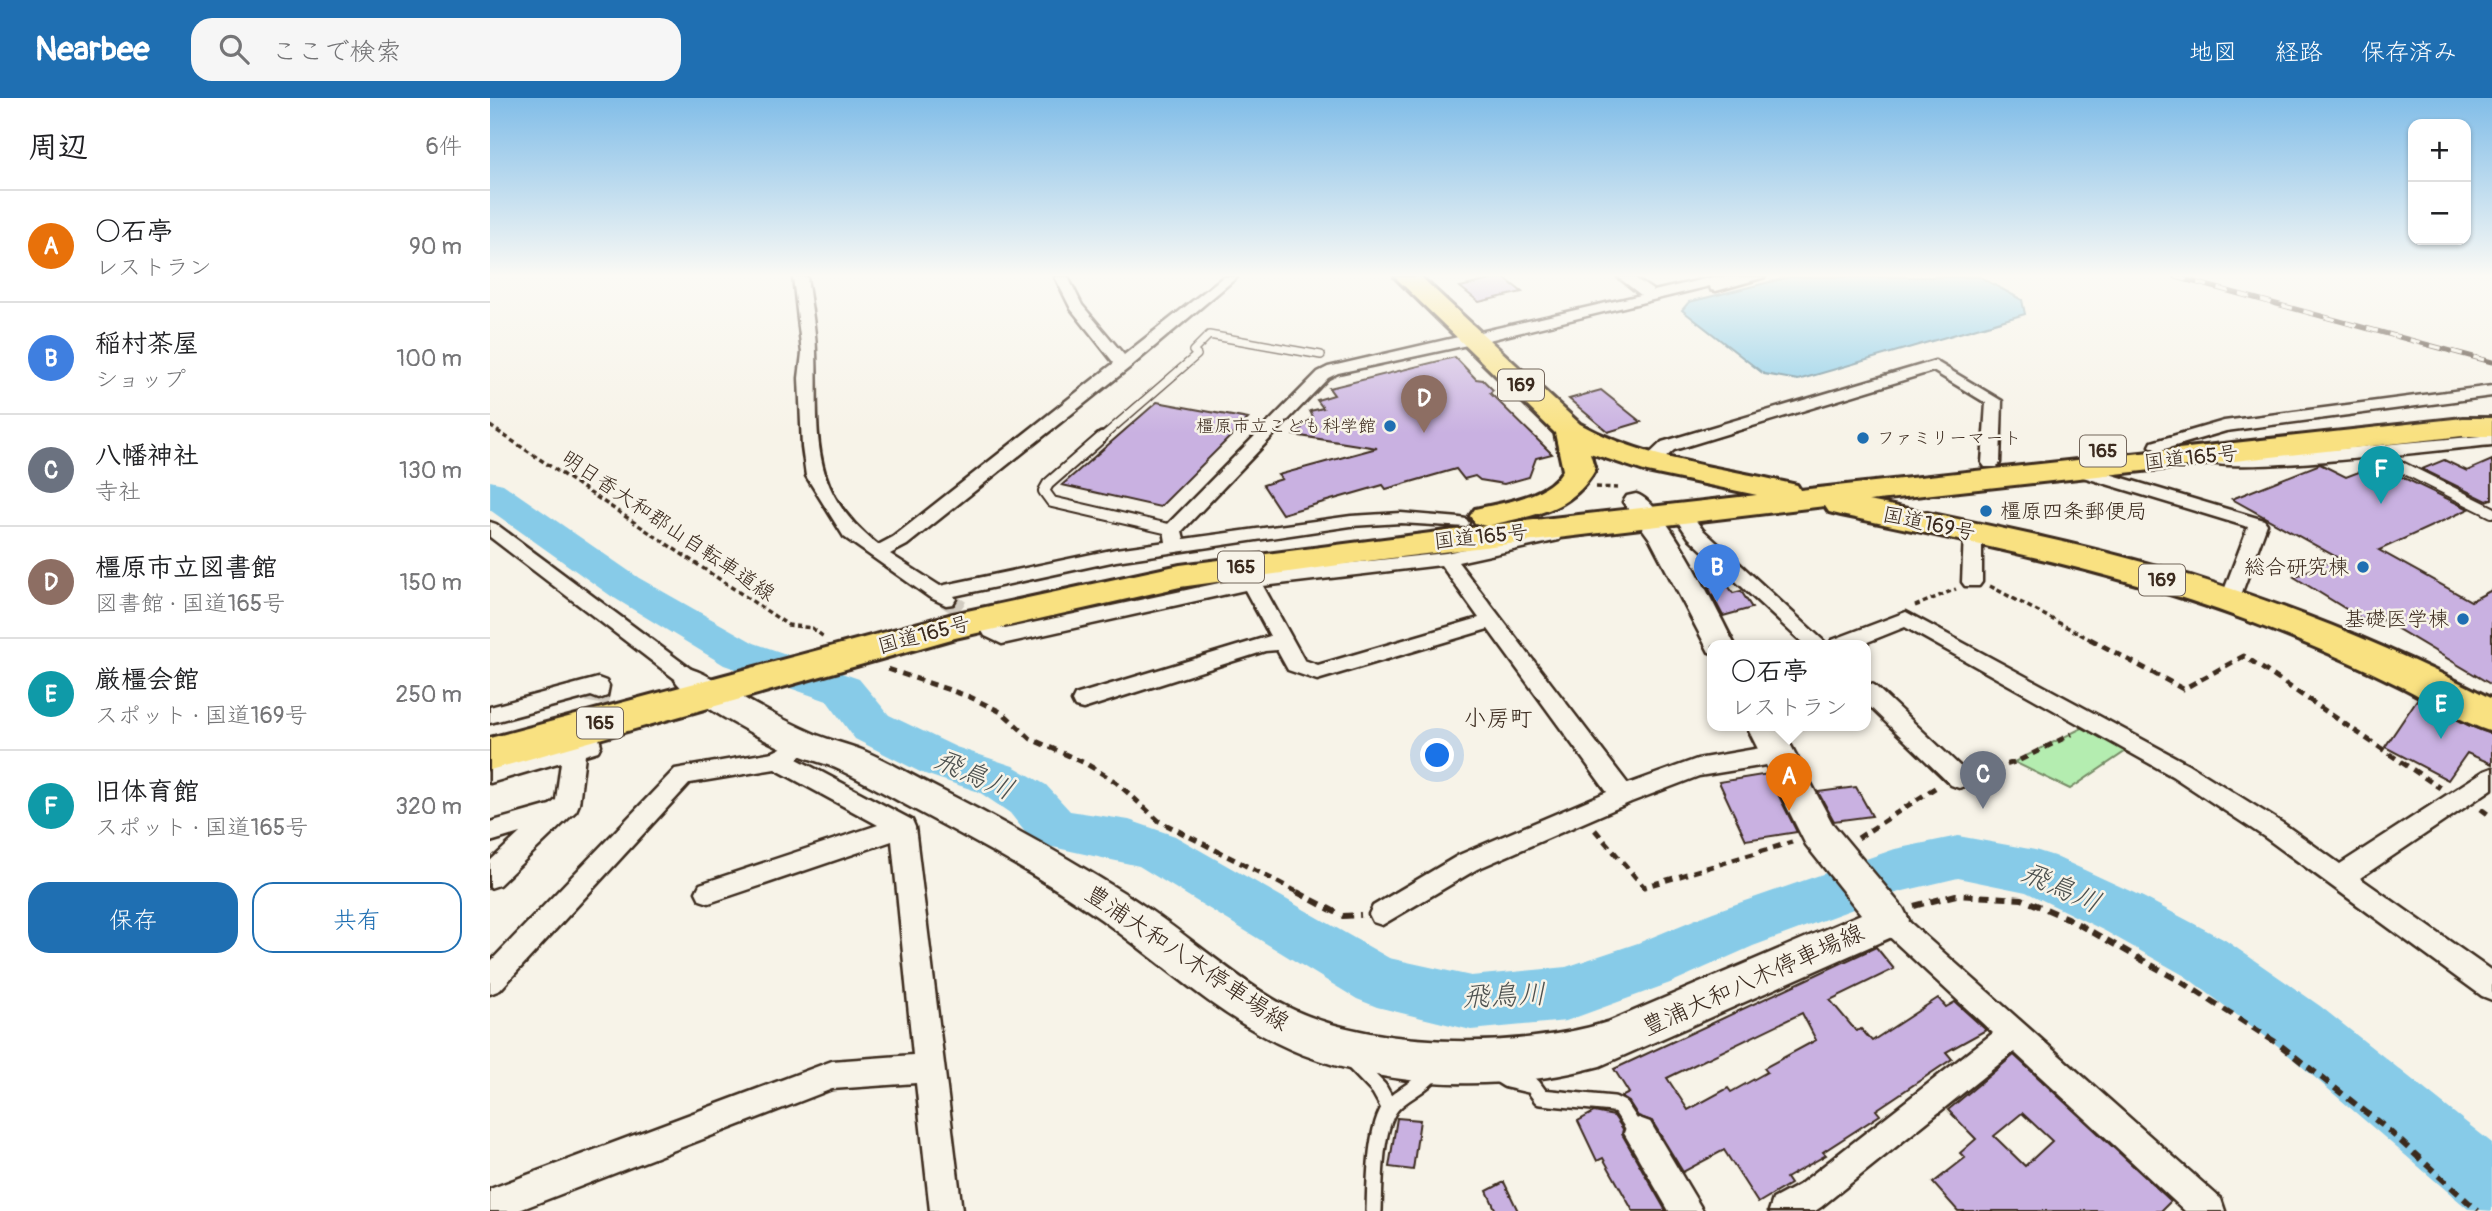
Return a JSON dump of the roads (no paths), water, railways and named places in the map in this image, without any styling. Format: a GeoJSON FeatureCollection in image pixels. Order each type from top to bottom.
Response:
{"type":"FeatureCollection","features":[{"type":"Feature","properties":{"kind":"highway","name":"国道169号"},"geometry":{"type":"LineString","coordinates":[[1461,329],[1569,430],[1598,447],[1649,463],[1767,487],[2117,567],[2230,601],[2378,660],[2492,717]]}},
{"type":"Feature","properties":{"kind":"highway","name":"165"},"geometry":{"type":"LineString","coordinates":[[2470,422],[2492,408]]}},
{"type":"Feature","properties":{"kind":"highway","name":"国道165号"},"geometry":{"type":"LineString","coordinates":[[837,649],[1180,576],[1376,549],[1584,525],[1767,487],[1991,463],[2166,453],[2470,422]]}},
{"type":"Feature","properties":{"kind":"highway"},"geometry":{"type":"LineString","coordinates":[[1460,523],[1537,503],[1572,484],[1579,471],[1569,430]]}},
{"type":"Feature","properties":{"kind":"highway","name":"国道165号"},"geometry":{"type":"LineString","coordinates":[[490,754],[713,684],[1121,572],[1269,547],[1460,523],[1813,499],[1949,482],[2079,470],[2166,453]]}},
{"type":"Feature","properties":{"kind":"highway"},"geometry":{"type":"LineString","coordinates":[[1949,482],[1938,496],[1938,507],[1948,518],[1973,533]]}},
{"type":"Feature","properties":{"kind":"highway","name":"国道165号"},"geometry":{"type":"LineString","coordinates":[[490,734],[713,684]]}},
{"type":"Feature","properties":{"kind":"main road"},"geometry":{"type":"LineString","coordinates":[[1655,511],[1663,538],[1717,640]]}},
{"type":"Feature","properties":{"kind":"main road","name":"豊浦大和八木停車場線"},"geometry":{"type":"LineString","coordinates":[[713,684],[792,752],[851,760],[961,815],[1114,907],[1258,1013],[1284,1027],[1349,1051],[1403,1060],[1440,1062],[1489,1061],[1585,1051],[1614,1041],[1883,914],[1846,864],[1819,834],[1771,740]]}},
{"type":"Feature","properties":{"kind":"street"},"geometry":{"type":"LineString","coordinates":[[806,329],[809,419],[815,476],[842,523],[876,553],[941,596],[1175,538],[1401,518],[1460,523]]}},
{"type":"Feature","properties":{"kind":"street"},"geometry":{"type":"LineString","coordinates":[[1095,329],[1124,365]]}},
{"type":"Feature","properties":{"kind":"street"},"geometry":{"type":"LineString","coordinates":[[876,553],[900,541],[1168,329]]}},
{"type":"Feature","properties":{"kind":"street"},"geometry":{"type":"LineString","coordinates":[[1175,538],[1323,375],[1340,367],[1517,329]]}},
{"type":"Feature","properties":{"kind":"street"},"geometry":{"type":"LineString","coordinates":[[1649,463],[1668,446],[1935,366],[1994,401],[1991,463]]}},
{"type":"Feature","properties":{"kind":"street"},"geometry":{"type":"LineString","coordinates":[[2166,453],[2224,425],[2492,391]]}},
{"type":"Feature","properties":{"kind":"street"},"geometry":{"type":"LineString","coordinates":[[2166,453],[2261,460],[2492,440]]}},
{"type":"Feature","properties":{"kind":"street"},"geometry":{"type":"LineString","coordinates":[[2079,470],[2258,524],[2230,601]]}},
{"type":"Feature","properties":{"kind":"street"},"geometry":{"type":"LineString","coordinates":[[1655,511],[1696,534],[1813,640]]}},
{"type":"Feature","properties":{"kind":"street"},"geometry":{"type":"LineString","coordinates":[[992,631],[1002,637],[1275,577],[1446,559],[1562,534],[1584,525]]}},
{"type":"Feature","properties":{"kind":"street"},"geometry":{"type":"LineString","coordinates":[[490,528],[713,684]]}},
{"type":"Feature","properties":{"kind":"street"},"geometry":{"type":"LineString","coordinates":[[1973,533],[1979,583]]}},
{"type":"Feature","properties":{"kind":"street"},"geometry":{"type":"LineString","coordinates":[[1446,559],[1623,795]]}},
{"type":"Feature","properties":{"kind":"street"},"geometry":{"type":"LineString","coordinates":[[1252,584],[1296,665],[1317,673],[1491,621]]}},
{"type":"Feature","properties":{"kind":"street"},"geometry":{"type":"LineString","coordinates":[[1852,640],[1906,619],[2180,770],[2248,813],[2492,987]]}},
{"type":"Feature","properties":{"kind":"street"},"geometry":{"type":"LineString","coordinates":[[1083,701],[1264,644],[1282,642]]}},
{"type":"Feature","properties":{"kind":"street"},"geometry":{"type":"LineString","coordinates":[[490,715],[598,686],[599,691]]}},
{"type":"Feature","properties":{"kind":"street"},"geometry":{"type":"LineString","coordinates":[[1871,695],[1959,779]]}},
{"type":"Feature","properties":{"kind":"street"},"geometry":{"type":"LineString","coordinates":[[1382,914],[1468,862],[1623,795],[1771,740]]}},
{"type":"Feature","properties":{"kind":"street"},"geometry":{"type":"LineString","coordinates":[[490,774],[582,746],[567,804],[490,877]]}},
{"type":"Feature","properties":{"kind":"street"},"geometry":{"type":"LineString","coordinates":[[490,981],[683,775],[792,752],[903,827],[946,1211]]}},
{"type":"Feature","properties":{"kind":"street"},"geometry":{"type":"LineString","coordinates":[[2340,877],[2492,777]]}},
{"type":"Feature","properties":{"kind":"street"},"geometry":{"type":"LineString","coordinates":[[490,832],[558,812]]}},
{"type":"Feature","properties":{"kind":"street"},"geometry":{"type":"LineString","coordinates":[[709,892],[903,827]]}},
{"type":"Feature","properties":{"kind":"street"},"geometry":{"type":"LineString","coordinates":[[1883,914],[2209,1211]]}},
{"type":"Feature","properties":{"kind":"street"},"geometry":{"type":"LineString","coordinates":[[1806,1206],[2013,1035]]}},
{"type":"Feature","properties":{"kind":"street"},"geometry":{"type":"LineString","coordinates":[[490,1205],[832,1075],[929,1068]]}},
{"type":"Feature","properties":{"kind":"street"},"geometry":{"type":"LineString","coordinates":[[1639,1133],[1687,1211]]}},
{"type":"Feature","properties":{"kind":"lane"},"geometry":{"type":"LineString","coordinates":[[1175,538],[1052,502],[1044,491],[1048,484],[1197,355],[1193,351],[1209,335],[1321,355]]}},
{"type":"Feature","properties":{"kind":"lane"},"geometry":{"type":"LineString","coordinates":[[2368,451],[2492,512]]}},
{"type":"Feature","properties":{"kind":"lane"},"geometry":{"type":"LineString","coordinates":[[1349,1051],[1354,1066],[1379,1089],[1389,1107]]}},
{"type":"Feature","properties":{"kind":"lane"},"geometry":{"type":"LineString","coordinates":[[1489,1061],[1507,1080],[1533,1086],[1541,1097],[1613,1104],[1621,1108],[1633,1129],[1639,1133]]}},
{"type":"Feature","properties":{"kind":"lane"},"geometry":{"type":"LineString","coordinates":[[1374,1211],[1382,1131],[1389,1107],[1428,1080],[1440,1062]]}},
{"type":"Feature","properties":{"kind":"water"},"geometry":{"type":"Polygon","coordinates":[[[1706,329],[1974,329],[1798,380],[1764,374],[1706,329]]]}},
{"type":"Feature","properties":{"kind":"waterway","name":"飛鳥川"},"geometry":{"type":"LineString","coordinates":[[490,492],[625,587],[739,654],[843,690],[872,727],[939,760],[996,779],[1028,799],[1043,818],[1057,829],[1129,841],[1157,851],[1377,981],[1471,1003],[1566,994],[1650,965],[1733,929],[1895,871],[1958,857],[2035,872],[2124,914],[2205,958],[2299,1026],[2492,1185]]}},
{"type":"Feature","properties":{"kind":"tunnel"},"geometry":{"type":"LineString","coordinates":[[946,599],[987,627]]}},
{"type":"Feature","properties":{"kind":"tunnel"},"geometry":{"type":"LineString","coordinates":[[591,737],[599,691]]}},
{"type":"Feature","properties":{"kind":"railway"},"geometry":{"type":"LineString","coordinates":[[2369,329],[2492,362]]}},
{"type":"Feature","properties":{"kind":"place","name":"橿原市立こども科学館"},"geometry":{"type":"Point","coordinates":[1390,426]}},
{"type":"Feature","properties":{"kind":"place","name":"橿原市立図書館"},"geometry":{"type":"Point","coordinates":[1424,433]}},
{"type":"Feature","properties":{"kind":"place","name":"ファミリーマート"},"geometry":{"type":"Point","coordinates":[1863,438]}},
{"type":"Feature","properties":{"kind":"place","name":"旧体育館"},"geometry":{"type":"Point","coordinates":[2381,504]}},
{"type":"Feature","properties":{"kind":"place","name":"橿原四条郵便局"},"geometry":{"type":"Point","coordinates":[1986,511]}},
{"type":"Feature","properties":{"kind":"place","name":"総合研究棟"},"geometry":{"type":"Point","coordinates":[2363,567]}},
{"type":"Feature","properties":{"kind":"place","name":"稲村茶屋"},"geometry":{"type":"Point","coordinates":[1717,602]}},
{"type":"Feature","properties":{"kind":"place","name":"基礎医学棟"},"geometry":{"type":"Point","coordinates":[2463,619]}},
{"type":"Feature","properties":{"kind":"place","name":"厳橿会館"},"geometry":{"type":"Point","coordinates":[2441,739]}},
{"type":"Feature","properties":{"kind":"place","name":"八幡神社"},"geometry":{"type":"Point","coordinates":[1983,809]}},
{"type":"Feature","properties":{"kind":"place","name":"○石亭"},"geometry":{"type":"Point","coordinates":[1789,811]}},
{"type":"Feature","properties":{"kind":"district","name":"小房町"},"geometry":{"type":"Point","coordinates":[1498,718]}}]}
